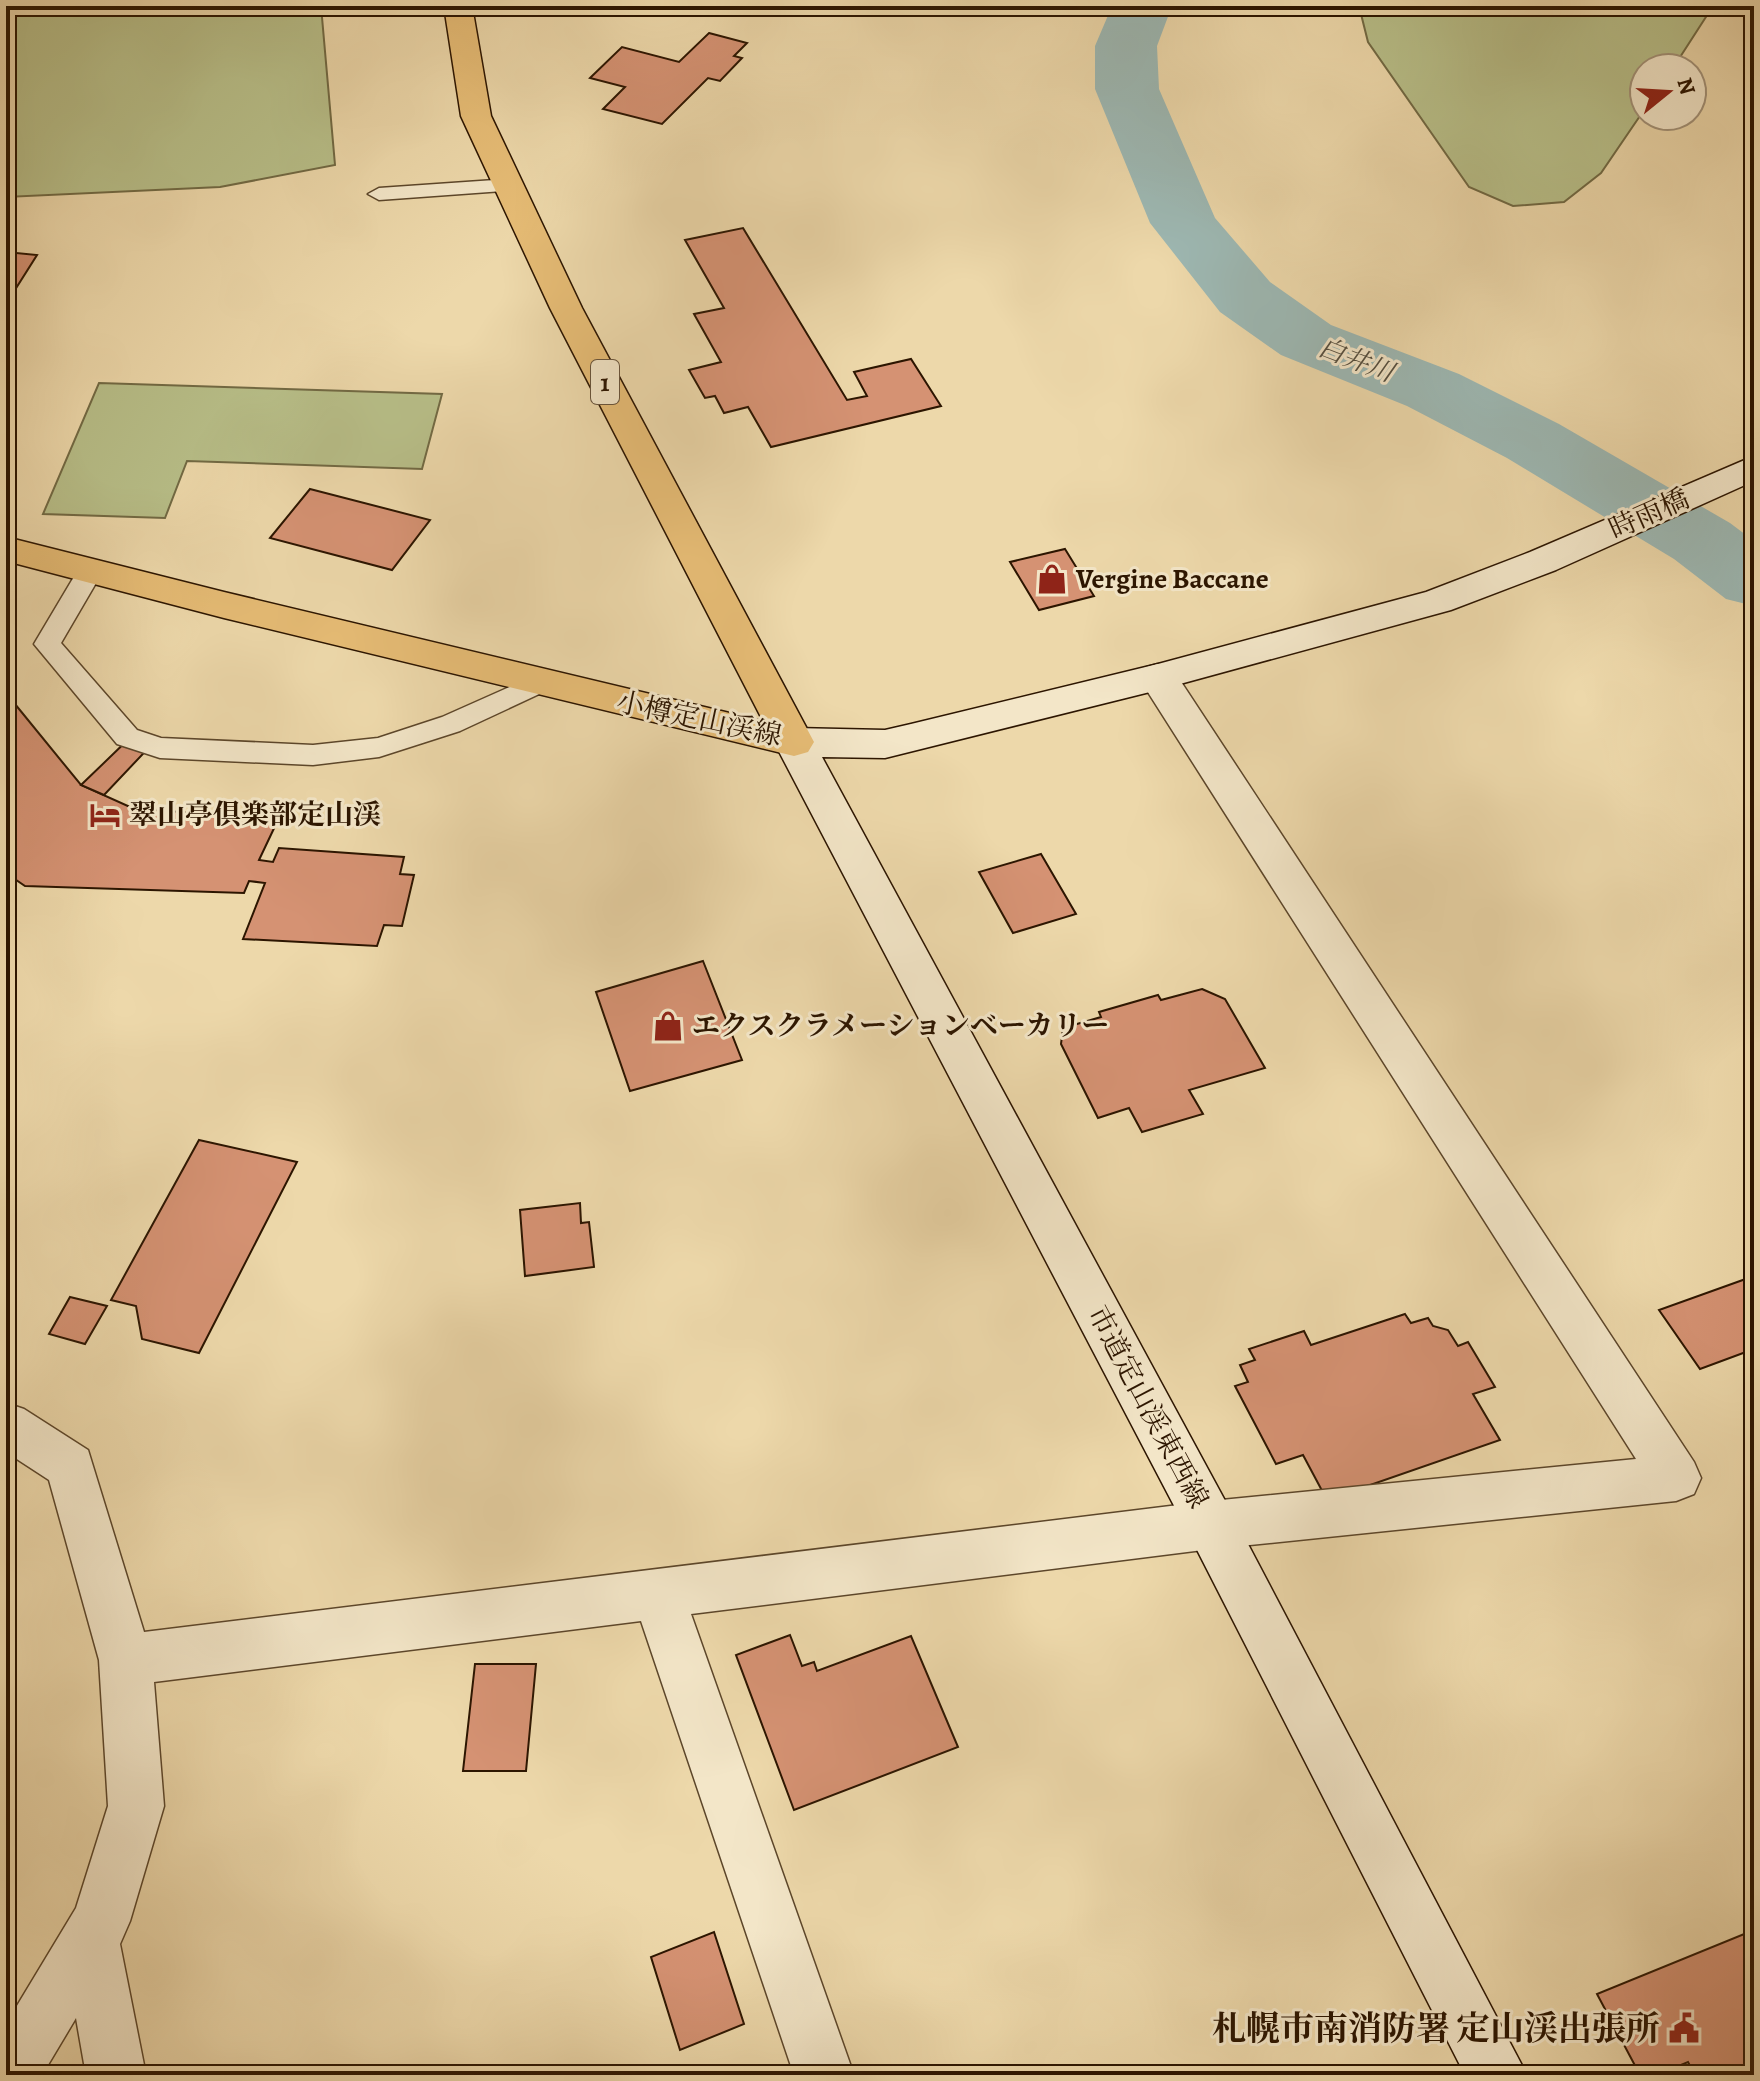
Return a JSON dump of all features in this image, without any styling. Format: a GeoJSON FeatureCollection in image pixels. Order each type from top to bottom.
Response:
{"type":"FeatureCollection","features":[{"type":"Feature","properties":{"kind":"main road","name":"小樽定山渓線"},"geometry":{"type":"LineString","coordinates":[[458,6],[476,116],[566,308],[794,742]]}},
{"type":"Feature","properties":{"kind":"main road","name":"小樽定山渓線"},"geometry":{"type":"LineString","coordinates":[[6,549],[541,683],[794,742]]}},
{"type":"Feature","properties":{"kind":"street","name":"時雨橋"},"geometry":{"type":"LineString","coordinates":[[794,742],[885,744],[1158,677],[1438,601],[1543,561],[1754,467]]}},
{"type":"Feature","properties":{"kind":"street"},"geometry":{"type":"LineString","coordinates":[[126,1660],[1211,1525],[1676,1478],[1158,677]]}},
{"type":"Feature","properties":{"kind":"street","name":"市道定山渓東西線"},"geometry":{"type":"LineString","coordinates":[[794,742],[1211,1525],[1497,2075]]}},
{"type":"Feature","properties":{"kind":"street"},"geometry":{"type":"LineString","coordinates":[[6,1425],[70,1466],[126,1660],[136,1806],[101,1921],[9,2075]]}},
{"type":"Feature","properties":{"kind":"street"},"geometry":{"type":"LineString","coordinates":[[658,1594],[824,2075]]}},
{"type":"Feature","properties":{"kind":"street"},"geometry":{"type":"LineString","coordinates":[[90,1940],[116,2075]]}},
{"type":"Feature","properties":{"kind":"lane"},"geometry":{"type":"LineString","coordinates":[[379,194],[509,185]]}},
{"type":"Feature","properties":{"kind":"lane"},"geometry":{"type":"LineString","coordinates":[[90,571],[47,644],[127,737],[160,748],[313,755],[379,747],[451,724],[541,683]]}},
{"type":"Feature","properties":{"kind":"green space"},"geometry":{"type":"Polygon","coordinates":[[[6,6],[321,6],[335,165],[220,187],[6,197],[6,6]]]}},
{"type":"Feature","properties":{"kind":"green space"},"geometry":{"type":"Polygon","coordinates":[[[1359,6],[1713,6],[1683,52],[1628,52],[1629,132],[1601,173],[1564,202],[1513,206],[1469,187],[1368,42],[1359,6]]]}},
{"type":"Feature","properties":{"kind":"green space"},"geometry":{"type":"Polygon","coordinates":[[[99,383],[442,394],[422,469],[187,461],[165,518],[43,514],[99,383]]]}},
{"type":"Feature","properties":{"kind":"building"},"geometry":{"type":"Polygon","coordinates":[[[709,33],[747,43],[734,56],[742,58],[720,81],[708,78],[662,124],[603,109],[625,87],[590,78],[622,47],[679,62],[709,33]]]}},
{"type":"Feature","properties":{"kind":"building"},"geometry":{"type":"Polygon","coordinates":[[[743,228],[847,400],[867,396],[854,372],[911,359],[941,406],[771,447],[748,407],[724,413],[715,396],[705,398],[689,370],[721,362],[694,314],[724,308],[685,240],[743,228]]]}},
{"type":"Feature","properties":{"kind":"building"},"geometry":{"type":"Polygon","coordinates":[[[6,252],[37,255],[6,304],[6,252]]]}},
{"type":"Feature","properties":{"kind":"building"},"geometry":{"type":"Polygon","coordinates":[[[310,489],[430,520],[392,570],[270,538],[310,489]]]}},
{"type":"Feature","properties":{"kind":"building","name":"Vergine Baccane"},"geometry":{"type":"Polygon","coordinates":[[[1065,549],[1094,596],[1039,610],[1010,562],[1065,549]]]}},
{"type":"Feature","properties":{"kind":"building","name":"翠山亭倶楽部定山渓"},"geometry":{"type":"Polygon","coordinates":[[[6,693],[81,785],[130,807],[277,822],[259,860],[273,862],[279,848],[404,857],[400,874],[414,875],[402,926],[384,925],[377,946],[243,939],[265,883],[249,881],[244,893],[25,886],[6,873],[6,693]]]}},
{"type":"Feature","properties":{"kind":"building"},"geometry":{"type":"Polygon","coordinates":[[[136,732],[157,739],[104,795],[81,785],[136,732]]]}},
{"type":"Feature","properties":{"kind":"building"},"geometry":{"type":"Polygon","coordinates":[[[1041,854],[1076,914],[1013,933],[979,872],[1041,854]]]}},
{"type":"Feature","properties":{"kind":"building","name":"エクスクラメーションベーカリー"},"geometry":{"type":"Polygon","coordinates":[[[703,961],[742,1060],[630,1091],[596,992],[703,961]]]}},
{"type":"Feature","properties":{"kind":"building"},"geometry":{"type":"Polygon","coordinates":[[[1202,989],[1225,999],[1265,1068],[1189,1090],[1203,1114],[1142,1132],[1129,1108],[1098,1118],[1061,1044],[1063,1028],[1101,1017],[1099,1012],[1158,995],[1161,1000],[1202,989]]]}},
{"type":"Feature","properties":{"kind":"building"},"geometry":{"type":"Polygon","coordinates":[[[199,1140],[297,1162],[199,1353],[142,1339],[136,1306],[111,1300],[199,1140]]]}},
{"type":"Feature","properties":{"kind":"building"},"geometry":{"type":"Polygon","coordinates":[[[580,1203],[581,1223],[589,1222],[594,1267],[525,1276],[520,1210],[580,1203]]]}},
{"type":"Feature","properties":{"kind":"building"},"geometry":{"type":"Polygon","coordinates":[[[1754,1276],[1754,1349],[1700,1369],[1659,1310],[1754,1276]]]}},
{"type":"Feature","properties":{"kind":"building"},"geometry":{"type":"Polygon","coordinates":[[[70,1297],[107,1306],[85,1344],[49,1334],[70,1297]]]}},
{"type":"Feature","properties":{"kind":"building"},"geometry":{"type":"Polygon","coordinates":[[[1405,1314],[1411,1323],[1428,1318],[1433,1326],[1448,1330],[1458,1346],[1468,1342],[1495,1387],[1473,1394],[1500,1440],[1327,1500],[1303,1455],[1276,1464],[1235,1386],[1248,1382],[1240,1365],[1255,1360],[1249,1349],[1304,1331],[1311,1345],[1405,1314]]]}},
{"type":"Feature","properties":{"kind":"building"},"geometry":{"type":"Polygon","coordinates":[[[790,1635],[802,1666],[814,1662],[817,1671],[911,1636],[958,1747],[794,1810],[736,1655],[790,1635]]]}},
{"type":"Feature","properties":{"kind":"building"},"geometry":{"type":"Polygon","coordinates":[[[475,1664],[536,1664],[526,1771],[463,1771],[475,1664]]]}},
{"type":"Feature","properties":{"kind":"building","name":"札幌市南消防署 定山渓出張所"},"geometry":{"type":"Polygon","coordinates":[[[1754,1930],[1754,2075],[1695,2075],[1688,2062],[1657,2075],[1640,2075],[1597,1994],[1754,1930]]]}},
{"type":"Feature","properties":{"kind":"building"},"geometry":{"type":"Polygon","coordinates":[[[714,1932],[744,2024],[680,2050],[651,1957],[714,1932]]]}},
{"type":"Feature","properties":{"kind":"waterway","name":"白井川"},"geometry":{"type":"LineString","coordinates":[[1142,6],[1126,46],[1127,89],[1184,223],[1245,297],[1306,340],[1433,390],[1533,441],[1702,541],[1754,580]]}},
{"type":"Feature","properties":{"kind":"place","name":"Vergine Baccane"},"geometry":{"type":"Point","coordinates":[1052,579]}},
{"type":"Feature","properties":{"kind":"place","name":"翠山亭倶楽部定山渓"},"geometry":{"type":"Point","coordinates":[105,815]}},
{"type":"Feature","properties":{"kind":"place","name":"エクスクラメーションベーカリー"},"geometry":{"type":"Point","coordinates":[668,1026]}},
{"type":"Feature","properties":{"kind":"place","name":"札幌市南消防署 定山渓出張所"},"geometry":{"type":"Point","coordinates":[1684,2028]}}]}
